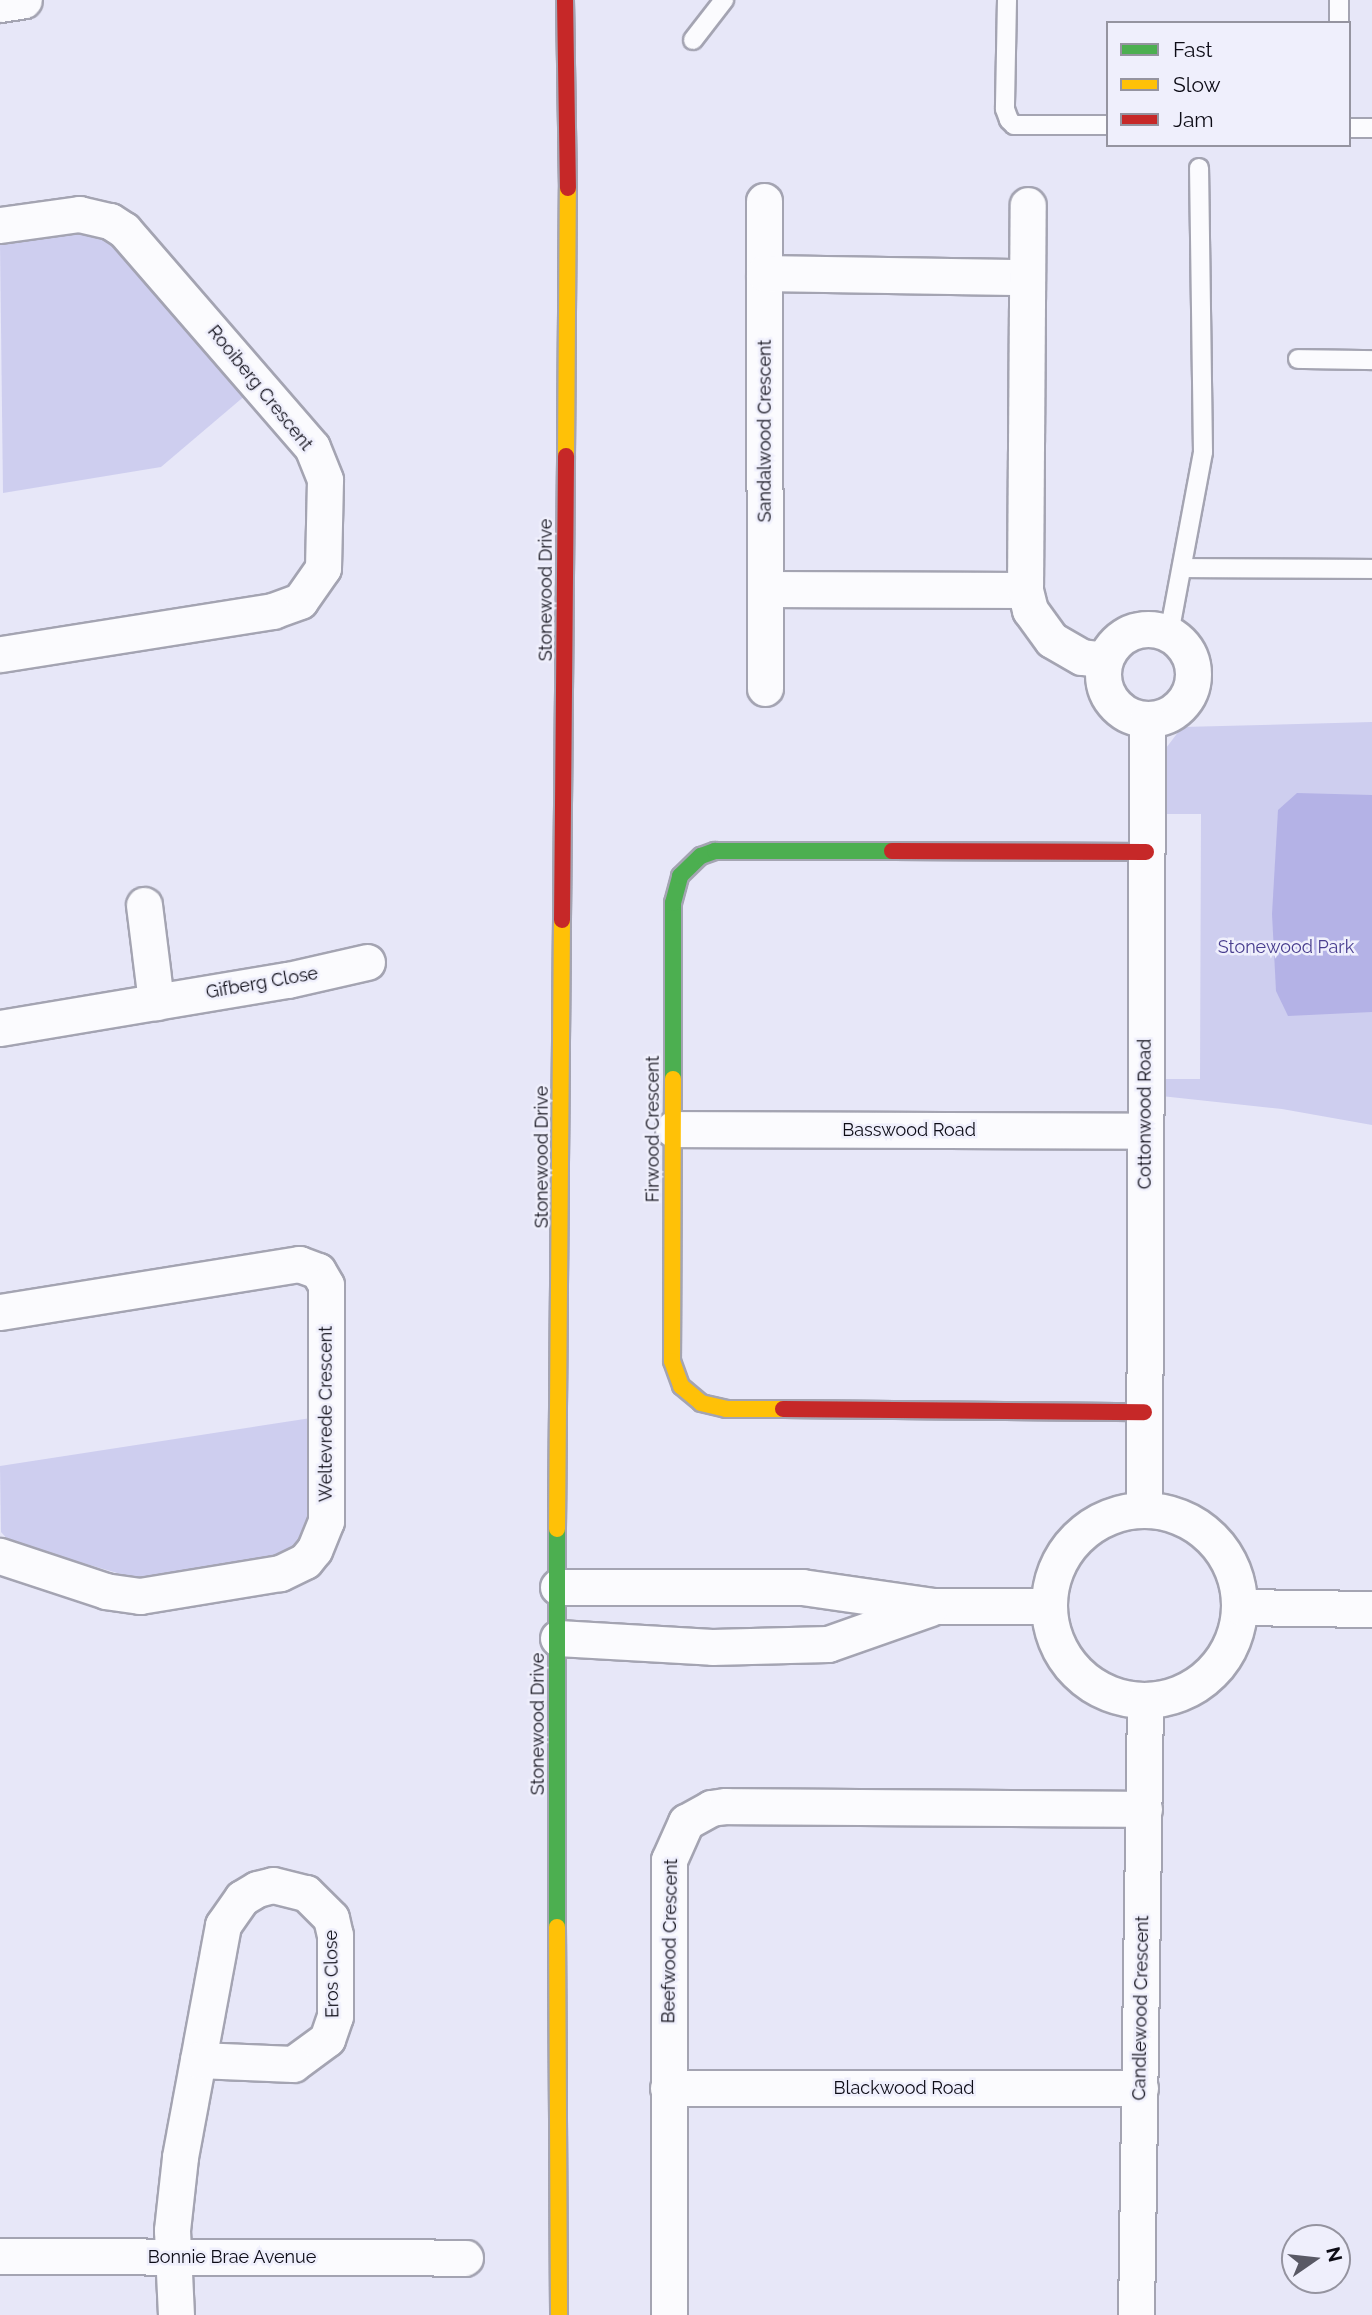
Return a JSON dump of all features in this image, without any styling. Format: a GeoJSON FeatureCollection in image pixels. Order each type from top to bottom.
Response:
{"type":"FeatureCollection","features":[{"type":"Feature","properties":{"kind":"street"},"geometry":{"type":"LineString","coordinates":[[0,4],[24,0]]}},
{"type":"Feature","properties":{"kind":"street","name":"Stonewood Drive"},"geometry":{"type":"LineString","coordinates":[[559,2315],[558,1587],[569,49],[565,0]]}},
{"type":"Feature","properties":{"kind":"street","name":"Sandalwood Crescent"},"geometry":{"type":"LineString","coordinates":[[764,201],[765,688]]}},
{"type":"Feature","properties":{"kind":"street"},"geometry":{"type":"LineString","coordinates":[[1028,205],[1025,590],[1030,610],[1052,640],[1082,657],[1105,660]]}},
{"type":"Feature","properties":{"kind":"street","name":"Rooiberg Crescent"},"geometry":{"type":"LineString","coordinates":[[0,225],[79,214],[110,221],[124,230],[312,447],[325,493],[323,568],[300,601],[273,611],[0,654]]}},
{"type":"Feature","properties":{"kind":"street"},"geometry":{"type":"LineString","coordinates":[[764,273],[1027,277]]}},
{"type":"Feature","properties":{"kind":"street"},"geometry":{"type":"LineString","coordinates":[[765,589],[1025,590]]}},
{"type":"Feature","properties":{"kind":"street"},"geometry":{"type":"LineString","coordinates":[[1146,629],[1169,634],[1189,655],[1191,685],[1175,709],[1147,719],[1130,716],[1107,693],[1105,660],[1124,636],[1146,629]]}},
{"type":"Feature","properties":{"kind":"street","name":"Cottonwood Road"},"geometry":{"type":"LineString","coordinates":[[1144,1509],[1147,719]]}},
{"type":"Feature","properties":{"kind":"street","name":"Firwood Crescent"},"geometry":{"type":"LineString","coordinates":[[1144,1412],[726,1409],[701,1403],[681,1386],[672,1361],[675,889],[680,876],[701,856],[731,851],[1146,852]]}},
{"type":"Feature","properties":{"kind":"street"},"geometry":{"type":"LineString","coordinates":[[144,905],[156,1002]]}},
{"type":"Feature","properties":{"kind":"street","name":"Gifberg Close"},"geometry":{"type":"LineString","coordinates":[[0,1028],[367,962]]}},
{"type":"Feature","properties":{"kind":"street","name":"Basswood Road"},"geometry":{"type":"LineString","coordinates":[[673,1129],[1145,1131]]}},
{"type":"Feature","properties":{"kind":"street","name":"Weltevrede Crescent"},"geometry":{"type":"LineString","coordinates":[[0,1312],[299,1264],[318,1271],[326,1285],[326,1521],[305,1561],[280,1573],[140,1596],[106,1591],[0,1556]]}},
{"type":"Feature","properties":{"kind":"street"},"geometry":{"type":"LineString","coordinates":[[1144,1509],[1192,1522],[1213,1537],[1228,1558],[1241,1607],[1231,1643],[1212,1673],[1192,1688],[1146,1701],[1121,1698],[1077,1674],[1052,1631],[1049,1605],[1052,1581],[1076,1537],[1107,1517],[1144,1509]]}},
{"type":"Feature","properties":{"kind":"street"},"geometry":{"type":"LineString","coordinates":[[558,1587],[802,1587],[934,1606],[1049,1605]]}},
{"type":"Feature","properties":{"kind":"street"},"geometry":{"type":"LineString","coordinates":[[558,1638],[712,1647],[828,1644],[934,1606]]}},
{"type":"Feature","properties":{"kind":"street"},"geometry":{"type":"LineString","coordinates":[[1241,1607],[1372,1609]]}},
{"type":"Feature","properties":{"kind":"street","name":"Candlewood Crescent"},"geometry":{"type":"LineString","coordinates":[[1136,2315],[1146,1701]]}},
{"type":"Feature","properties":{"kind":"street","name":"Beefwood Crescent"},"geometry":{"type":"LineString","coordinates":[[668,2315],[669,1860],[677,1833],[698,1813],[726,1806],[1144,1809]]}},
{"type":"Feature","properties":{"kind":"street","name":"Eros Close"},"geometry":{"type":"LineString","coordinates":[[176,2315],[173,2256],[180,2157],[223,1924],[231,1910],[250,1894],[273,1885],[306,1893],[331,1918],[335,1935],[335,2016],[327,2039],[293,2064],[198,2060]]}},
{"type":"Feature","properties":{"kind":"street","name":"Blackwood Road"},"geometry":{"type":"LineString","coordinates":[[668,2088],[1140,2088]]}},
{"type":"Feature","properties":{"kind":"street","name":"Bonnie Brae Avenue"},"geometry":{"type":"LineString","coordinates":[[0,2256],[465,2258]]}},
{"type":"Feature","properties":{"kind":"lane"},"geometry":{"type":"LineString","coordinates":[[693,40],[724,0]]}},
{"type":"Feature","properties":{"kind":"lane"},"geometry":{"type":"LineString","coordinates":[[1007,0],[1005,109],[1009,120],[1014,125],[1106,125]]}},
{"type":"Feature","properties":{"kind":"lane"},"geometry":{"type":"LineString","coordinates":[[1339,0],[1339,21]]}},
{"type":"Feature","properties":{"kind":"lane"},"geometry":{"type":"LineString","coordinates":[[1351,128],[1372,128]]}},
{"type":"Feature","properties":{"kind":"lane"},"geometry":{"type":"LineString","coordinates":[[1169,634],[1203,453],[1199,168]]}},
{"type":"Feature","properties":{"kind":"lane"},"geometry":{"type":"LineString","coordinates":[[1298,359],[1372,360]]}},
{"type":"Feature","properties":{"kind":"lane"},"geometry":{"type":"LineString","coordinates":[[1183,568],[1372,569]]}},
{"type":"Feature","properties":{"kind":"green space"},"geometry":{"type":"Polygon","coordinates":[[[78,228],[106,235],[247,394],[161,467],[3,493],[0,242],[78,228]]]}},
{"type":"Feature","properties":{"kind":"green space","name":"Stonewood Park"},"geometry":{"type":"Polygon","coordinates":[[[1372,722],[1372,1125],[1282,1109],[1161,1096],[1161,1079],[1200,1079],[1201,814],[1162,814],[1163,752],[1182,727],[1372,722]]]}},
{"type":"Feature","properties":{"kind":"green space"},"geometry":{"type":"Polygon","coordinates":[[[311,1418],[311,1517],[298,1545],[286,1555],[138,1579],[10,1542],[1,1532],[0,1466],[311,1418]]]}},
{"type":"Feature","properties":{"kind":"shaded area"},"geometry":{"type":"Polygon","coordinates":[[[1297,793],[1372,795],[1372,1012],[1288,1016],[1276,991],[1272,914],[1278,810],[1297,793]]]}},
{"type":"Feature","properties":{"kind":"traffic: fast"},"geometry":{"type":"LineString","coordinates":[[673,1079],[673,903],[680,876],[701,856],[715,851],[892,851]]}},
{"type":"Feature","properties":{"kind":"traffic: fast"},"geometry":{"type":"LineString","coordinates":[[557,1529],[557,1927]]}},
{"type":"Feature","properties":{"kind":"traffic: slow"},"geometry":{"type":"LineString","coordinates":[[566,456],[568,188]]}},
{"type":"Feature","properties":{"kind":"traffic: slow"},"geometry":{"type":"LineString","coordinates":[[557,1529],[562,920]]}},
{"type":"Feature","properties":{"kind":"traffic: slow"},"geometry":{"type":"LineString","coordinates":[[673,1079],[672,1361],[681,1386],[701,1403],[726,1409],[783,1409]]}},
{"type":"Feature","properties":{"kind":"traffic: slow"},"geometry":{"type":"LineString","coordinates":[[557,1927],[559,2315]]}},
{"type":"Feature","properties":{"kind":"traffic: jam"},"geometry":{"type":"LineString","coordinates":[[565,0],[568,188]]}},
{"type":"Feature","properties":{"kind":"traffic: jam"},"geometry":{"type":"LineString","coordinates":[[562,920],[566,456]]}},
{"type":"Feature","properties":{"kind":"traffic: jam"},"geometry":{"type":"LineString","coordinates":[[892,851],[1146,852]]}},
{"type":"Feature","properties":{"kind":"traffic: jam"},"geometry":{"type":"LineString","coordinates":[[783,1409],[1144,1412]]}}]}
